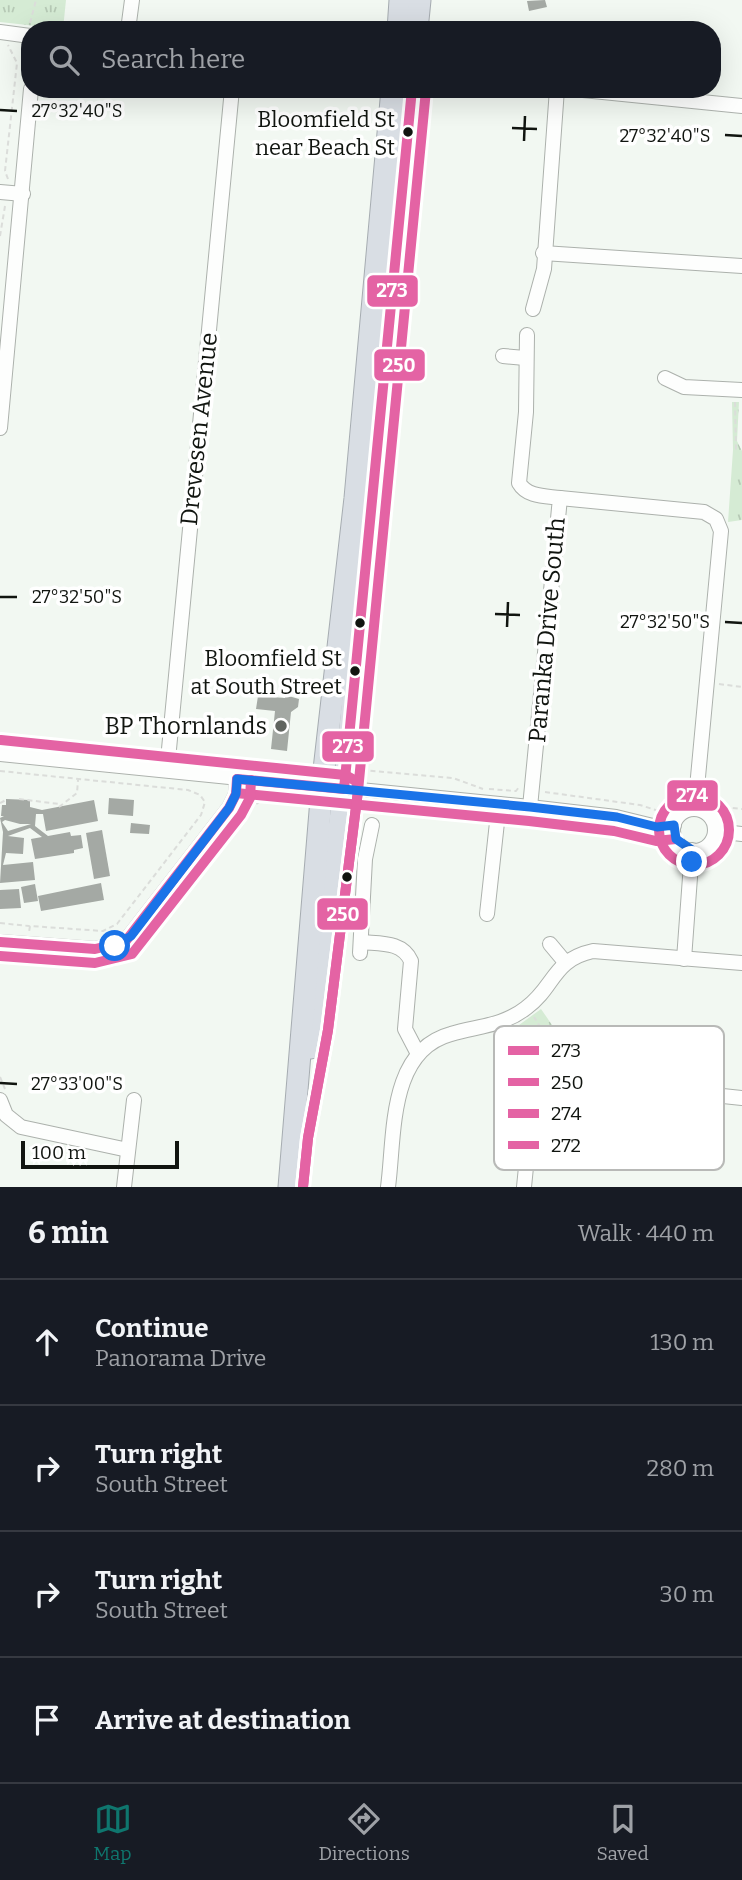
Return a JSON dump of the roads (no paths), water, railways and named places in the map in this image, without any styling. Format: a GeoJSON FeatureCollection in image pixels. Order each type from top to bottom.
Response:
{"type":"FeatureCollection","features":[{"type":"Feature","properties":{"kind":"highway"},"geometry":{"type":"LineString","coordinates":[[399,21],[400,0]]}},
{"type":"Feature","properties":{"kind":"highway"},"geometry":{"type":"LineString","coordinates":[[418,21],[420,0]]}},
{"type":"Feature","properties":{"kind":"highway"},"geometry":{"type":"LineString","coordinates":[[289,1187],[294,1096],[322,787],[355,498],[391,98]]}},
{"type":"Feature","properties":{"kind":"highway"},"geometry":{"type":"LineString","coordinates":[[293,1136],[314,1028],[344,789],[411,98]]}},
{"type":"Feature","properties":{"kind":"street"},"geometry":{"type":"LineString","coordinates":[[129,21],[132,0]]}},
{"type":"Feature","properties":{"kind":"street"},"geometry":{"type":"LineString","coordinates":[[0,32],[21,35]]}},
{"type":"Feature","properties":{"kind":"street"},"geometry":{"type":"LineString","coordinates":[[0,428],[30,98]]}},
{"type":"Feature","properties":{"kind":"street","name":"Drevesen Avenue"},"geometry":{"type":"LineString","coordinates":[[167,770],[231,98]]}},
{"type":"Feature","properties":{"kind":"street"},"geometry":{"type":"LineString","coordinates":[[533,309],[544,269],[543,253],[556,98]]}},
{"type":"Feature","properties":{"kind":"street"},"geometry":{"type":"LineString","coordinates":[[662,98],[742,106]]}},
{"type":"Feature","properties":{"kind":"street"},"geometry":{"type":"LineString","coordinates":[[4,192],[23,194]]}},
{"type":"Feature","properties":{"kind":"street"},"geometry":{"type":"LineString","coordinates":[[543,253],[742,266]]}},
{"type":"Feature","properties":{"kind":"street","name":"Paranka Drive South"},"geometry":{"type":"LineString","coordinates":[[527,335],[526,412],[519,483],[523,489],[535,495],[560,498],[530,807]]}},
{"type":"Feature","properties":{"kind":"street"},"geometry":{"type":"LineString","coordinates":[[503,356],[525,358]]}},
{"type":"Feature","properties":{"kind":"street"},"geometry":{"type":"LineString","coordinates":[[664,379],[684,387],[739,390]]}},
{"type":"Feature","properties":{"kind":"street"},"geometry":{"type":"LineString","coordinates":[[560,498],[704,512],[716,519],[721,531],[696,804]]}},
{"type":"Feature","properties":{"kind":"street"},"geometry":{"type":"LineString","coordinates":[[0,754],[530,807],[617,817],[657,827],[674,825]]}},
{"type":"Feature","properties":{"kind":"street"},"geometry":{"type":"LineString","coordinates":[[0,942],[95,949],[125,942],[229,808],[236,794],[237,779]]}},
{"type":"Feature","properties":{"kind":"street"},"geometry":{"type":"LineString","coordinates":[[487,914],[499,804]]}},
{"type":"Feature","properties":{"kind":"street"},"geometry":{"type":"LineString","coordinates":[[696,804],[710,816],[715,831],[708,846],[692,850],[676,839],[674,825],[681,813],[696,804]]}},
{"type":"Feature","properties":{"kind":"street"},"geometry":{"type":"LineString","coordinates":[[372,825],[364,871],[360,948],[400,947],[411,961],[405,1029],[417,1052]]}},
{"type":"Feature","properties":{"kind":"street"},"geometry":{"type":"LineString","coordinates":[[715,831],[742,834]]}},
{"type":"Feature","properties":{"kind":"street"},"geometry":{"type":"LineString","coordinates":[[684,959],[692,850]]}},
{"type":"Feature","properties":{"kind":"street"},"geometry":{"type":"LineString","coordinates":[[550,944],[565,962]]}},
{"type":"Feature","properties":{"kind":"street"},"geometry":{"type":"LineString","coordinates":[[388,1187],[400,1092],[406,1071],[417,1052],[450,1034],[508,1020],[528,1007],[565,962],[593,951],[742,963]]}},
{"type":"Feature","properties":{"kind":"street"},"geometry":{"type":"LineString","coordinates":[[724,1096],[742,1098]]}},
{"type":"Feature","properties":{"kind":"street"},"geometry":{"type":"LineString","coordinates":[[4,1098],[6,1115],[21,1127],[128,1150]]}},
{"type":"Feature","properties":{"kind":"street"},"geometry":{"type":"LineString","coordinates":[[124,1187],[134,1100]]}},
{"type":"Feature","properties":{"kind":"place","name":"Bloomfield St near Beach St"},"geometry":{"type":"Point","coordinates":[408,132]}},
{"type":"Feature","properties":{"kind":"place","name":"Bloomfield St at South Street"},"geometry":{"type":"Point","coordinates":[355,671]}},
{"type":"Feature","properties":{"kind":"place","name":"BP Thornlands"},"geometry":{"type":"Point","coordinates":[281,726]}}]}
